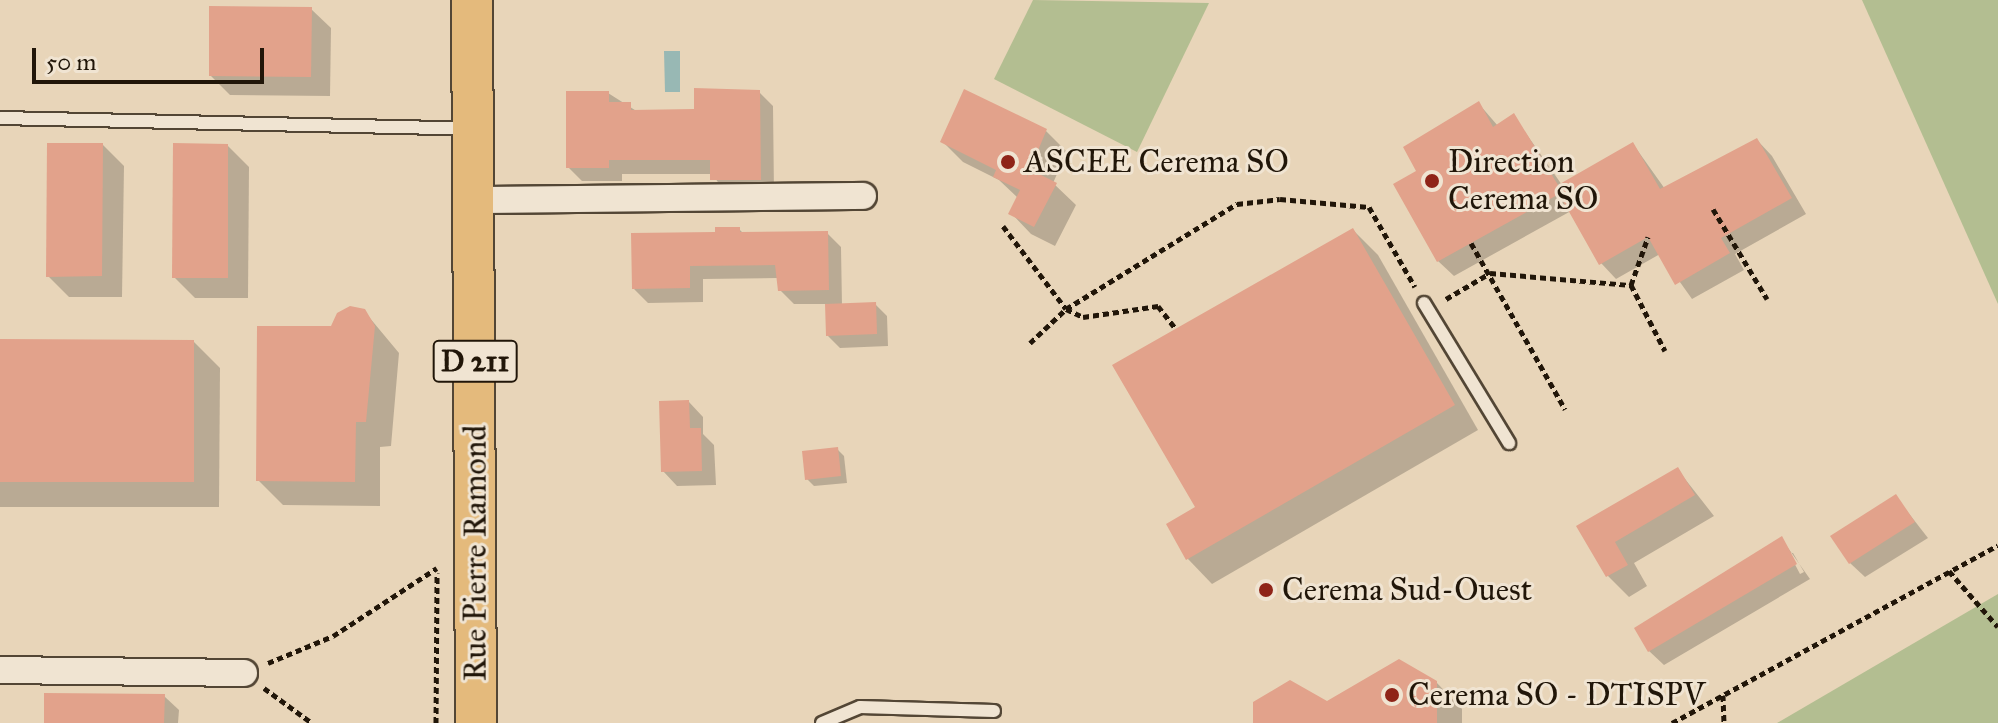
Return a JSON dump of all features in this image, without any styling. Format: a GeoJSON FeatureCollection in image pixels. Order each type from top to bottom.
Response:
{"type":"FeatureCollection","features":[{"type":"Feature","properties":{"kind":"main road","name":"Rue Pierre Ramond"},"geometry":{"type":"LineString","coordinates":[[472,0],[476,723]]}},
{"type":"Feature","properties":{"kind":"street"},"geometry":{"type":"LineString","coordinates":[[475,200],[863,196]]}},
{"type":"Feature","properties":{"kind":"street"},"geometry":{"type":"LineString","coordinates":[[0,670],[244,673]]}},
{"type":"Feature","properties":{"kind":"lane"},"geometry":{"type":"LineString","coordinates":[[0,118],[474,130]]}},
{"type":"Feature","properties":{"kind":"lane"},"geometry":{"type":"LineString","coordinates":[[1426,306],[1509,443]]}},
{"type":"Feature","properties":{"kind":"lane"},"geometry":{"type":"LineString","coordinates":[[822,723],[860,707],[994,711]]}},
{"type":"Feature","properties":{"kind":"path"},"geometry":{"type":"LineString","coordinates":[[1030,343],[1066,309],[1237,204],[1280,199],[1369,207],[1426,306],[1490,273],[1631,285]]}},
{"type":"Feature","properties":{"kind":"path"},"geometry":{"type":"LineString","coordinates":[[1713,209],[1767,299]]}},
{"type":"Feature","properties":{"kind":"path"},"geometry":{"type":"LineString","coordinates":[[1003,226],[1066,309],[1083,317],[1158,306],[1176,329]]}},
{"type":"Feature","properties":{"kind":"path"},"geometry":{"type":"LineString","coordinates":[[1648,237],[1631,285],[1665,351]]}},
{"type":"Feature","properties":{"kind":"path"},"geometry":{"type":"LineString","coordinates":[[1471,243],[1565,409]]}},
{"type":"Feature","properties":{"kind":"path"},"geometry":{"type":"LineString","coordinates":[[1672,723],[1998,545]]}},
{"type":"Feature","properties":{"kind":"path"},"geometry":{"type":"LineString","coordinates":[[244,673],[333,636],[437,568]]}},
{"type":"Feature","properties":{"kind":"path"},"geometry":{"type":"LineString","coordinates":[[1949,571],[1998,627]]}},
{"type":"Feature","properties":{"kind":"path"},"geometry":{"type":"LineString","coordinates":[[244,673],[312,723]]}},
{"type":"Feature","properties":{"kind":"path"},"geometry":{"type":"LineString","coordinates":[[1723,695],[1724,723]]}},
{"type":"Feature","properties":{"kind":"green space"},"geometry":{"type":"Polygon","coordinates":[[[1033,0],[1209,3],[1137,152],[994,79],[1033,0]]]}},
{"type":"Feature","properties":{"kind":"green space"},"geometry":{"type":"Polygon","coordinates":[[[1862,0],[1998,0],[1998,304],[1862,0]]]}},
{"type":"Feature","properties":{"kind":"green space"},"geometry":{"type":"Polygon","coordinates":[[[1998,594],[1998,723],[1777,723],[1998,594]]]}},
{"type":"Feature","properties":{"kind":"water"},"geometry":{"type":"Polygon","coordinates":[[[664,51],[680,51],[680,92],[665,92],[664,51]]]}},
{"type":"Feature","properties":{"kind":"building"},"geometry":{"type":"Polygon","coordinates":[[[209,6],[312,7],[311,77],[209,76],[209,6]]]}},
{"type":"Feature","properties":{"kind":"building"},"geometry":{"type":"Polygon","coordinates":[[[694,88],[760,90],[761,180],[710,180],[710,160],[609,160],[609,168],[566,168],[566,91],[609,91],[609,102],[631,102],[631,110],[694,109],[694,88]]]}},
{"type":"Feature","properties":{"kind":"building","name":"ASCEE Cerema SO"},"geometry":{"type":"Polygon","coordinates":[[[964,89],[1047,129],[1026,179],[1031,170],[1057,183],[1034,227],[1008,214],[1020,190],[993,177],[996,170],[940,142],[964,89]]]}},
{"type":"Feature","properties":{"kind":"building"},"geometry":{"type":"Polygon","coordinates":[[[1479,101],[1493,127],[1514,113],[1558,185],[1633,142],[1660,189],[1757,138],[1792,198],[1721,238],[1730,253],[1675,285],[1648,237],[1599,265],[1559,194],[1437,262],[1393,184],[1416,171],[1403,147],[1479,101]]]}},
{"type":"Feature","properties":{"kind":"building"},"geometry":{"type":"Polygon","coordinates":[[[47,143],[103,143],[102,276],[46,277],[47,143]]]}},
{"type":"Feature","properties":{"kind":"building"},"geometry":{"type":"Polygon","coordinates":[[[173,143],[228,144],[228,278],[172,278],[173,143]]]}},
{"type":"Feature","properties":{"kind":"building"},"geometry":{"type":"Polygon","coordinates":[[[715,227],[740,227],[740,232],[828,231],[829,290],[778,291],[775,265],[690,266],[690,288],[632,289],[631,233],[715,232],[715,227]]]}},
{"type":"Feature","properties":{"kind":"building"},"geometry":{"type":"Polygon","coordinates":[[[1353,228],[1455,405],[1186,560],[1166,524],[1195,507],[1112,365],[1353,228]]]}},
{"type":"Feature","properties":{"kind":"building"},"geometry":{"type":"Polygon","coordinates":[[[876,302],[877,334],[826,336],[825,304],[876,302]]]}},
{"type":"Feature","properties":{"kind":"building"},"geometry":{"type":"Polygon","coordinates":[[[350,306],[365,309],[375,326],[366,422],[356,422],[355,482],[256,481],[257,326],[331,326],[337,313],[350,306]]]}},
{"type":"Feature","properties":{"kind":"building"},"geometry":{"type":"Polygon","coordinates":[[[0,339],[194,340],[194,482],[0,482],[0,339]]]}},
{"type":"Feature","properties":{"kind":"building"},"geometry":{"type":"Polygon","coordinates":[[[689,400],[690,428],[701,428],[702,471],[661,472],[659,401],[689,400]]]}},
{"type":"Feature","properties":{"kind":"building"},"geometry":{"type":"Polygon","coordinates":[[[838,447],[841,476],[805,480],[802,451],[838,447]]]}},
{"type":"Feature","properties":{"kind":"building"},"geometry":{"type":"Polygon","coordinates":[[[1678,467],[1695,495],[1615,542],[1628,565],[1606,577],[1576,526],[1678,467]]]}},
{"type":"Feature","properties":{"kind":"building"},"geometry":{"type":"Polygon","coordinates":[[[1896,494],[1915,522],[1849,564],[1830,536],[1896,494]]]}},
{"type":"Feature","properties":{"kind":"building"},"geometry":{"type":"Polygon","coordinates":[[[1782,536],[1797,564],[1648,652],[1634,628],[1782,536]]]}},
{"type":"Feature","properties":{"kind":"building","name":"Cerema SO - DTISPV"},"geometry":{"type":"Polygon","coordinates":[[[1399,659],[1437,681],[1437,723],[1253,723],[1253,702],[1290,680],[1327,701],[1399,659]]]}},
{"type":"Feature","properties":{"kind":"building"},"geometry":{"type":"Polygon","coordinates":[[[44,693],[165,694],[164,723],[44,723],[44,693]]]}},
{"type":"Feature","properties":{"kind":"place","name":"ASCEE Cerema SO"},"geometry":{"type":"Point","coordinates":[1008,162]}},
{"type":"Feature","properties":{"kind":"place","name":"Direction Cerema SO"},"geometry":{"type":"Point","coordinates":[1432,181]}},
{"type":"Feature","properties":{"kind":"place","name":"Cerema Sud-Ouest"},"geometry":{"type":"Point","coordinates":[1266,590]}},
{"type":"Feature","properties":{"kind":"place","name":"Cerema SO - DTISPV"},"geometry":{"type":"Point","coordinates":[1392,695]}}]}
